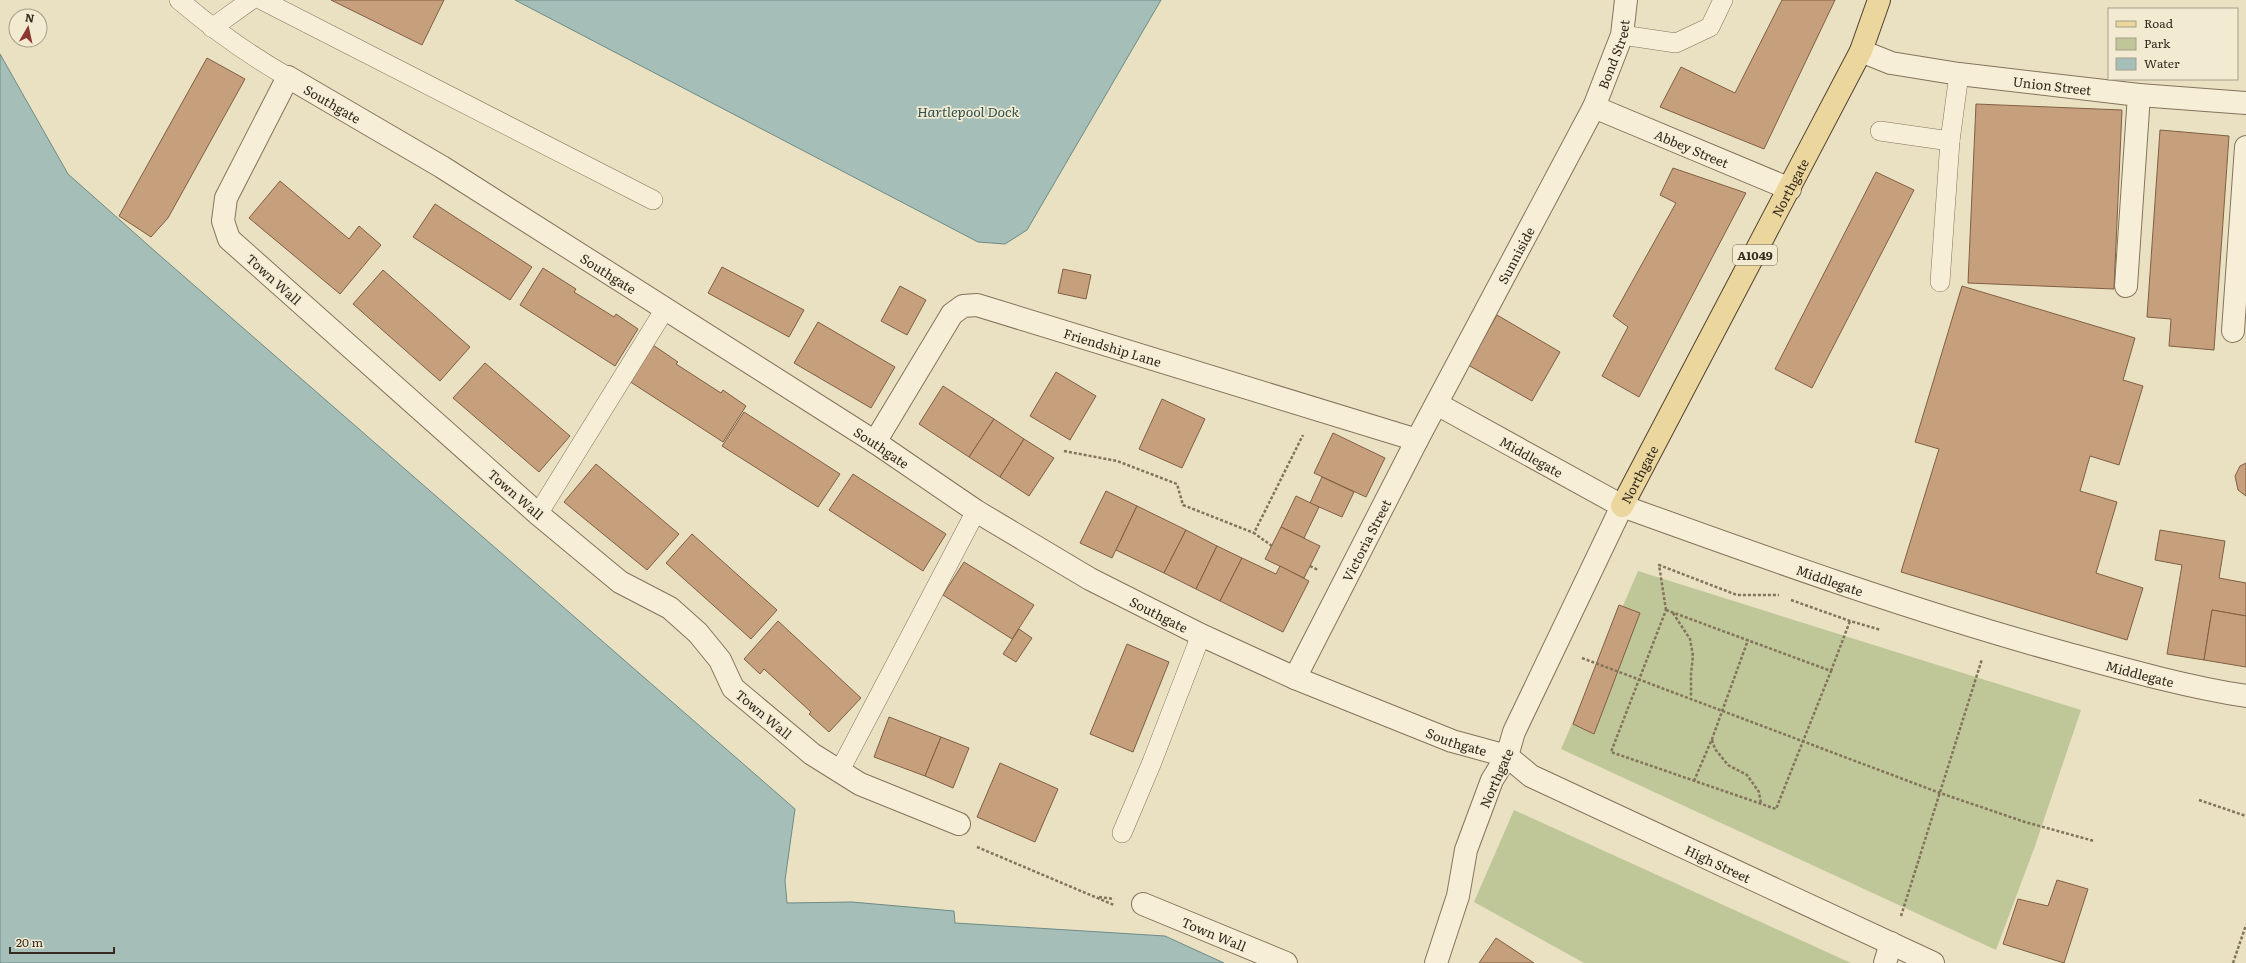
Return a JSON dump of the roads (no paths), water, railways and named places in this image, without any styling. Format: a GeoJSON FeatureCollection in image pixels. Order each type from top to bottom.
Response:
{"type":"FeatureCollection","features":[{"type":"Feature","properties":{"kind":"main road","name":"Northgate"},"geometry":{"type":"LineString","coordinates":[[1622,506],[1790,189],[1861,51],[1879,0]]}},
{"type":"Feature","properties":{"kind":"street","name":"Bond Street"},"geometry":{"type":"LineString","coordinates":[[1594,107],[1622,35],[1626,0]]}},
{"type":"Feature","properties":{"kind":"street","name":"Union Street"},"geometry":{"type":"LineString","coordinates":[[1861,51],[1891,63],[1960,74],[2139,95],[2246,103]]}},
{"type":"Feature","properties":{"kind":"street","name":"Southgate"},"geometry":{"type":"LineString","coordinates":[[288,77],[442,167],[875,442],[976,511],[1090,579],[1201,635],[1295,678],[1452,742],[1507,756]]}},
{"type":"Feature","properties":{"kind":"street","name":"Town Wall"},"geometry":{"type":"LineString","coordinates":[[288,77],[226,198],[223,221],[229,239],[538,514],[620,582],[670,608],[698,633],[720,660],[733,688],[812,754],[860,784],[958,824]]}},
{"type":"Feature","properties":{"kind":"street"},"geometry":{"type":"LineString","coordinates":[[2126,286],[2139,95]]}},
{"type":"Feature","properties":{"kind":"street","name":"Abbey Street"},"geometry":{"type":"LineString","coordinates":[[1594,107],[1790,189]]}},
{"type":"Feature","properties":{"kind":"street","name":"Sunniside"},"geometry":{"type":"LineString","coordinates":[[1437,404],[1594,107]]}},
{"type":"Feature","properties":{"kind":"street"},"geometry":{"type":"LineString","coordinates":[[2233,332],[2246,147]]}},
{"type":"Feature","properties":{"kind":"street","name":"Friendship Lane"},"geometry":{"type":"LineString","coordinates":[[875,442],[952,314],[963,306],[977,305],[1417,440]]}},
{"type":"Feature","properties":{"kind":"street","name":"Victoria Street"},"geometry":{"type":"LineString","coordinates":[[1295,678],[1437,404]]}},
{"type":"Feature","properties":{"kind":"street","name":"Middlegate"},"geometry":{"type":"LineString","coordinates":[[1437,404],[1622,506],[1848,587],[1990,632],[2148,676],[2246,696]]}},
{"type":"Feature","properties":{"kind":"street","name":"Northgate"},"geometry":{"type":"LineString","coordinates":[[1436,963],[1458,896],[1466,850],[1492,780],[1507,756],[1514,732],[1622,506]]}},
{"type":"Feature","properties":{"kind":"street","name":"High Street"},"geometry":{"type":"LineString","coordinates":[[1507,756],[1531,776],[1888,953],[1933,963]]}},
{"type":"Feature","properties":{"kind":"street","name":"Town Wall"},"geometry":{"type":"LineString","coordinates":[[1143,904],[1286,963]]}},
{"type":"Feature","properties":{"kind":"lane"},"geometry":{"type":"LineString","coordinates":[[179,0],[212,28],[261,62],[288,77]]}},
{"type":"Feature","properties":{"kind":"lane"},"geometry":{"type":"LineString","coordinates":[[212,28],[251,0]]}},
{"type":"Feature","properties":{"kind":"lane"},"geometry":{"type":"LineString","coordinates":[[262,0],[653,200]]}},
{"type":"Feature","properties":{"kind":"lane"},"geometry":{"type":"LineString","coordinates":[[1622,35],[1676,42],[1710,27],[1723,0]]}},
{"type":"Feature","properties":{"kind":"lane"},"geometry":{"type":"LineString","coordinates":[[1940,282],[1950,141],[1960,74]]}},
{"type":"Feature","properties":{"kind":"lane"},"geometry":{"type":"LineString","coordinates":[[1880,131],[1950,141]]}},
{"type":"Feature","properties":{"kind":"lane"},"geometry":{"type":"LineString","coordinates":[[538,514],[664,309]]}},
{"type":"Feature","properties":{"kind":"lane"},"geometry":{"type":"LineString","coordinates":[[839,772],[976,511]]}},
{"type":"Feature","properties":{"kind":"lane"},"geometry":{"type":"LineString","coordinates":[[1122,833],[1152,762],[1201,635]]}},
{"type":"Feature","properties":{"kind":"water","name":"Hartlepool Dock"},"geometry":{"type":"Polygon","coordinates":[[[515,0],[1161,0],[1027,230],[1005,244],[978,242],[515,0]]]}},
{"type":"Feature","properties":{"kind":"water"},"geometry":{"type":"Polygon","coordinates":[[[0,54],[68,174],[795,809],[785,880],[787,903],[852,902],[954,911],[955,923],[1165,936],[1224,963],[0,963],[0,54]]]}}]}
